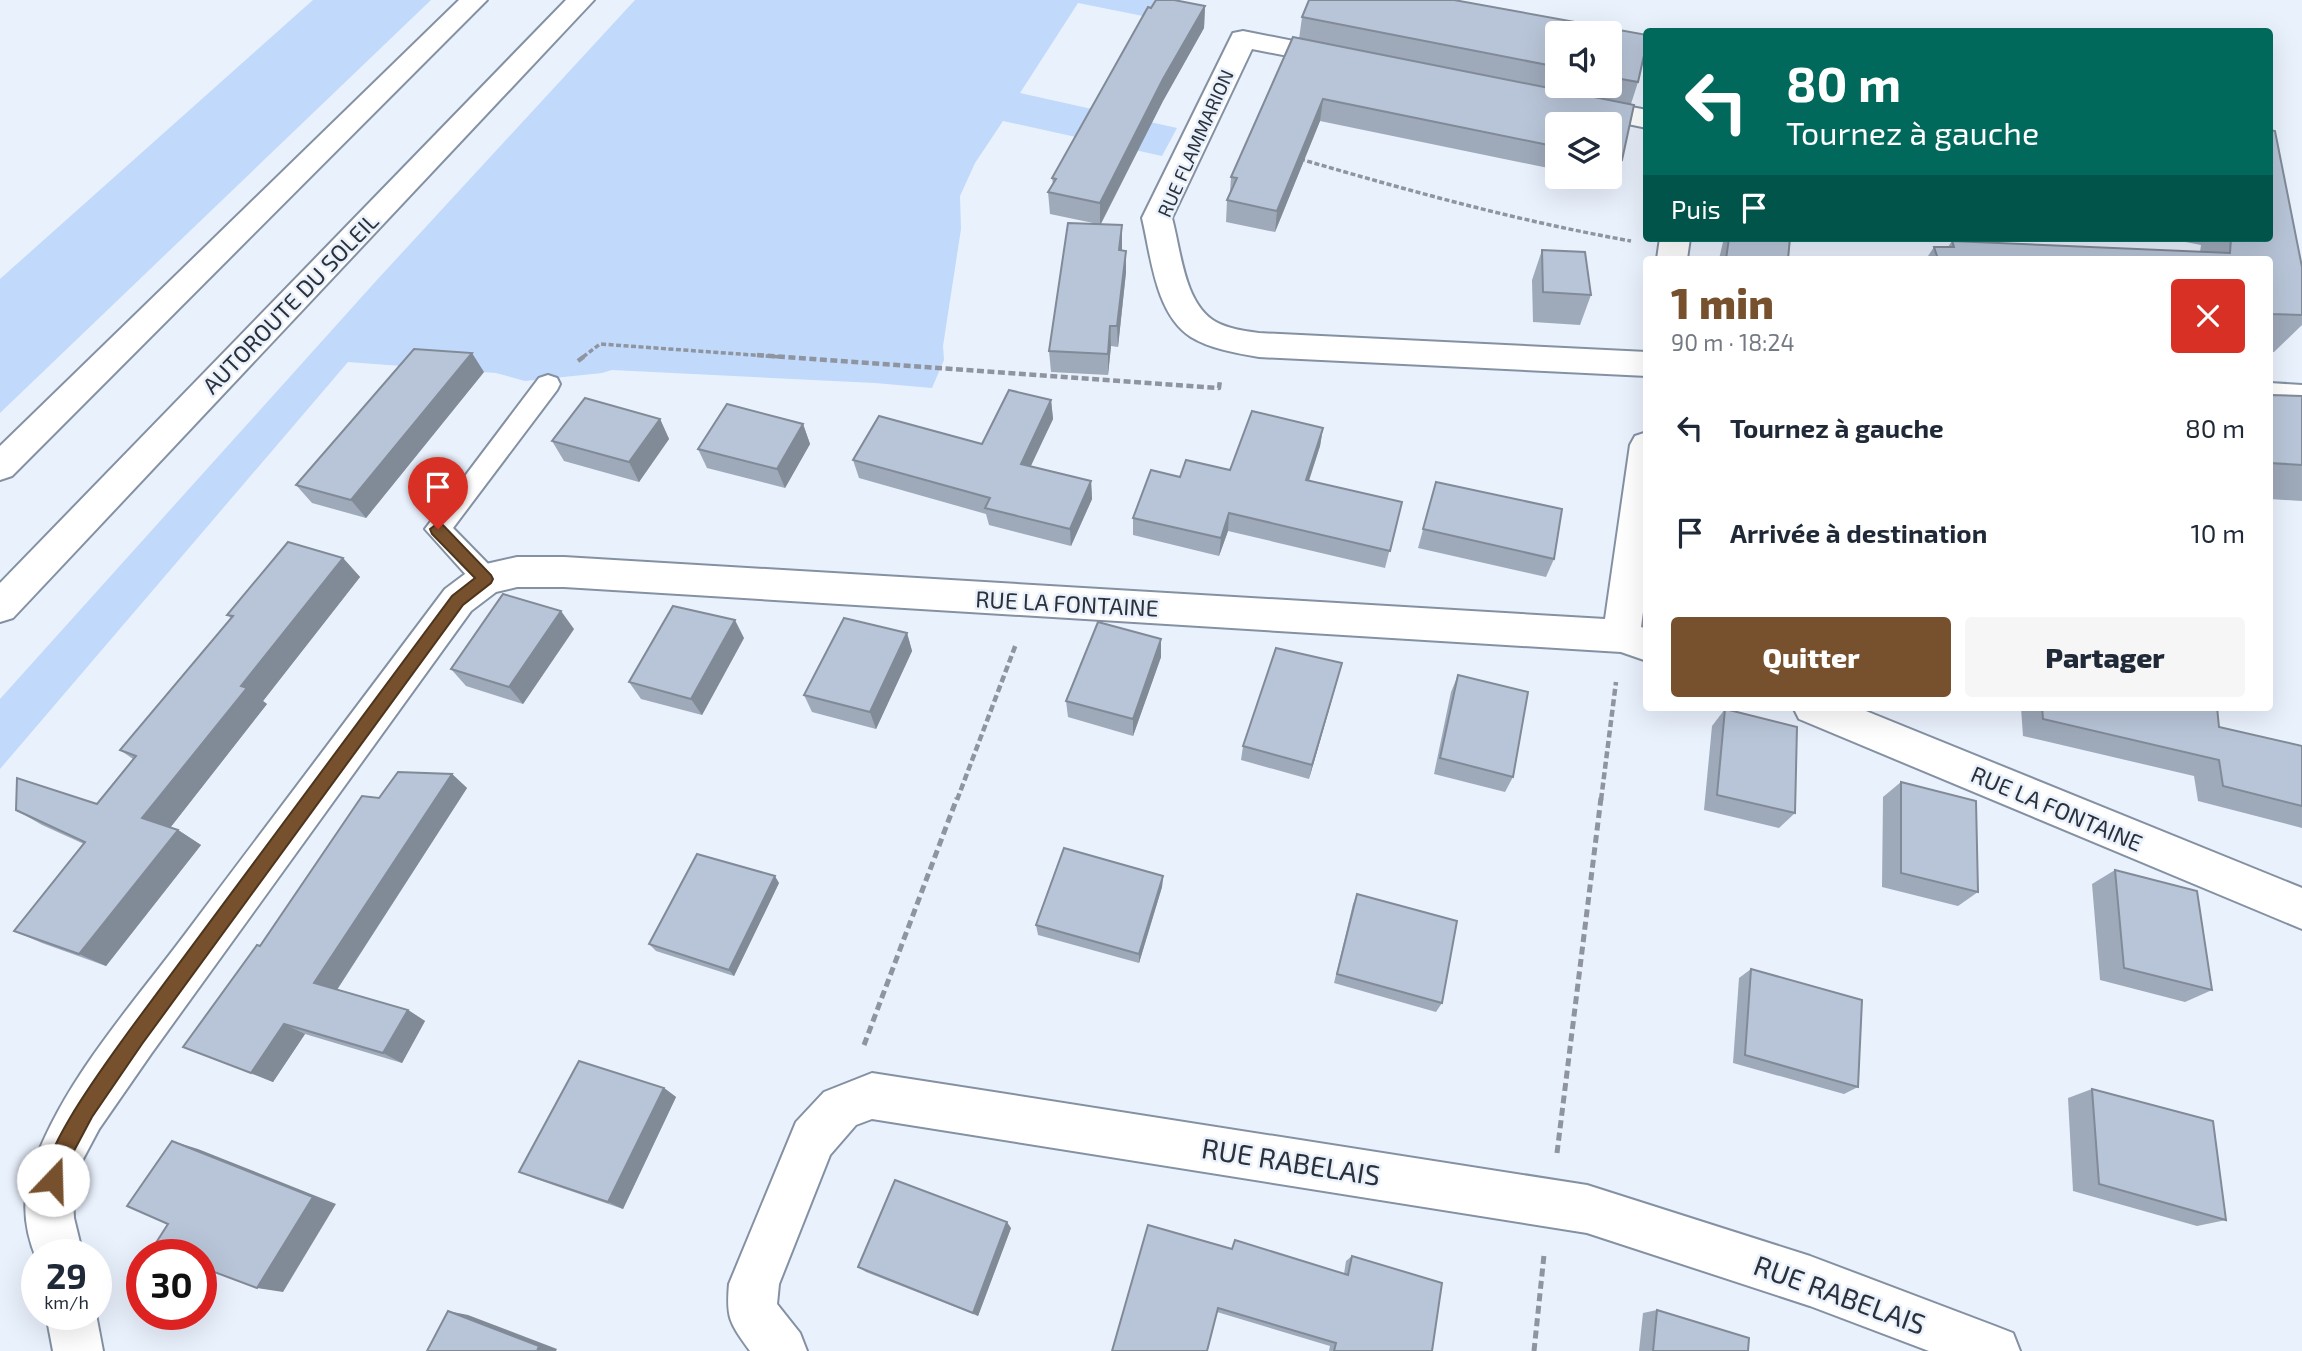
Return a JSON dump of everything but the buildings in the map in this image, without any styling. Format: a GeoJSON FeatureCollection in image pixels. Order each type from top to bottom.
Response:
{"type":"FeatureCollection","features":[{"type":"Feature","properties":{"kind":"main road"},"geometry":{"type":"LineString","coordinates":[[0,467],[474,0]]}},
{"type":"Feature","properties":{"kind":"main road","name":"AUTOROUTE DU SOLEIL"},"geometry":{"type":"LineString","coordinates":[[0,607],[581,0]]}},
{"type":"Feature","properties":{"kind":"main road","name":"RUE FLAMMARION"},"geometry":{"type":"LineString","coordinates":[[1364,63],[1243,39],[1157,218],[1181,304],[1196,324],[1221,338],[1259,345],[1643,364]]}},
{"type":"Feature","properties":{"kind":"main road"},"geometry":{"type":"LineString","coordinates":[[1552,100],[1643,118]]}},
{"type":"Feature","properties":{"kind":"main road"},"geometry":{"type":"LineString","coordinates":[[2273,395],[2302,397]]}},
{"type":"Feature","properties":{"kind":"main road"},"geometry":{"type":"LineString","coordinates":[[1634,641],[1643,505]]}},
{"type":"Feature","properties":{"kind":"main road","name":"RUE LA FONTAINE"},"geometry":{"type":"LineString","coordinates":[[486,579],[517,572],[564,572],[1634,641]]}},
{"type":"Feature","properties":{"kind":"main road"},"geometry":{"type":"LineString","coordinates":[[56,1239],[48,1199],[58,1161],[85,1111],[135,1038],[458,600],[486,579]]}},
{"type":"Feature","properties":{"kind":"main road","name":"RUE LA FONTAINE"},"geometry":{"type":"LineString","coordinates":[[1822,711],[2302,909]]}},
{"type":"Feature","properties":{"kind":"main road","name":"RUE RABELAIS"},"geometry":{"type":"LineString","coordinates":[[782,1351],[752,1312],[754,1284],[813,1139],[840,1108],[872,1096],[1587,1209],[1810,1281],[1995,1351]]}},
{"type":"Feature","properties":{"kind":"main road"},"geometry":{"type":"LineString","coordinates":[[74,1330],[78,1351]]}},
{"type":"Feature","properties":{"kind":"lane"},"geometry":{"type":"LineString","coordinates":[[486,579],[438,529],[548,384]]}},
{"type":"Feature","properties":{"kind":"path"},"geometry":{"type":"LineString","coordinates":[[1296,158],[1519,219],[1673,248]]}},
{"type":"Feature","properties":{"kind":"path"},"geometry":{"type":"LineString","coordinates":[[548,384],[600,344],[1219,388],[1221,338]]}},
{"type":"Feature","properties":{"kind":"path"},"geometry":{"type":"LineString","coordinates":[[840,1108],[1033,601]]}},
{"type":"Feature","properties":{"kind":"path"},"geometry":{"type":"LineString","coordinates":[[1534,1351],[1550,1203],[1634,641]]}},
{"type":"Feature","properties":{"kind":"shaded area"},"geometry":{"type":"Polygon","coordinates":[[[313,0],[431,0],[0,413],[0,279],[313,0]]]}},
{"type":"Feature","properties":{"kind":"shaded area"},"geometry":{"type":"Polygon","coordinates":[[[635,0],[1173,0],[1163,20],[1078,3],[1020,93],[1177,128],[1162,156],[1003,121],[975,163],[960,196],[961,229],[943,346],[944,360],[932,388],[612,370],[525,381],[496,373],[348,362],[0,769],[0,699],[376,281],[635,0]]]}},
{"type":"Feature","properties":{"kind":"route"},"geometry":{"type":"LineString","coordinates":[[53,1180],[58,1161],[85,1111],[135,1038],[458,600],[486,579],[438,529]]}}]}
